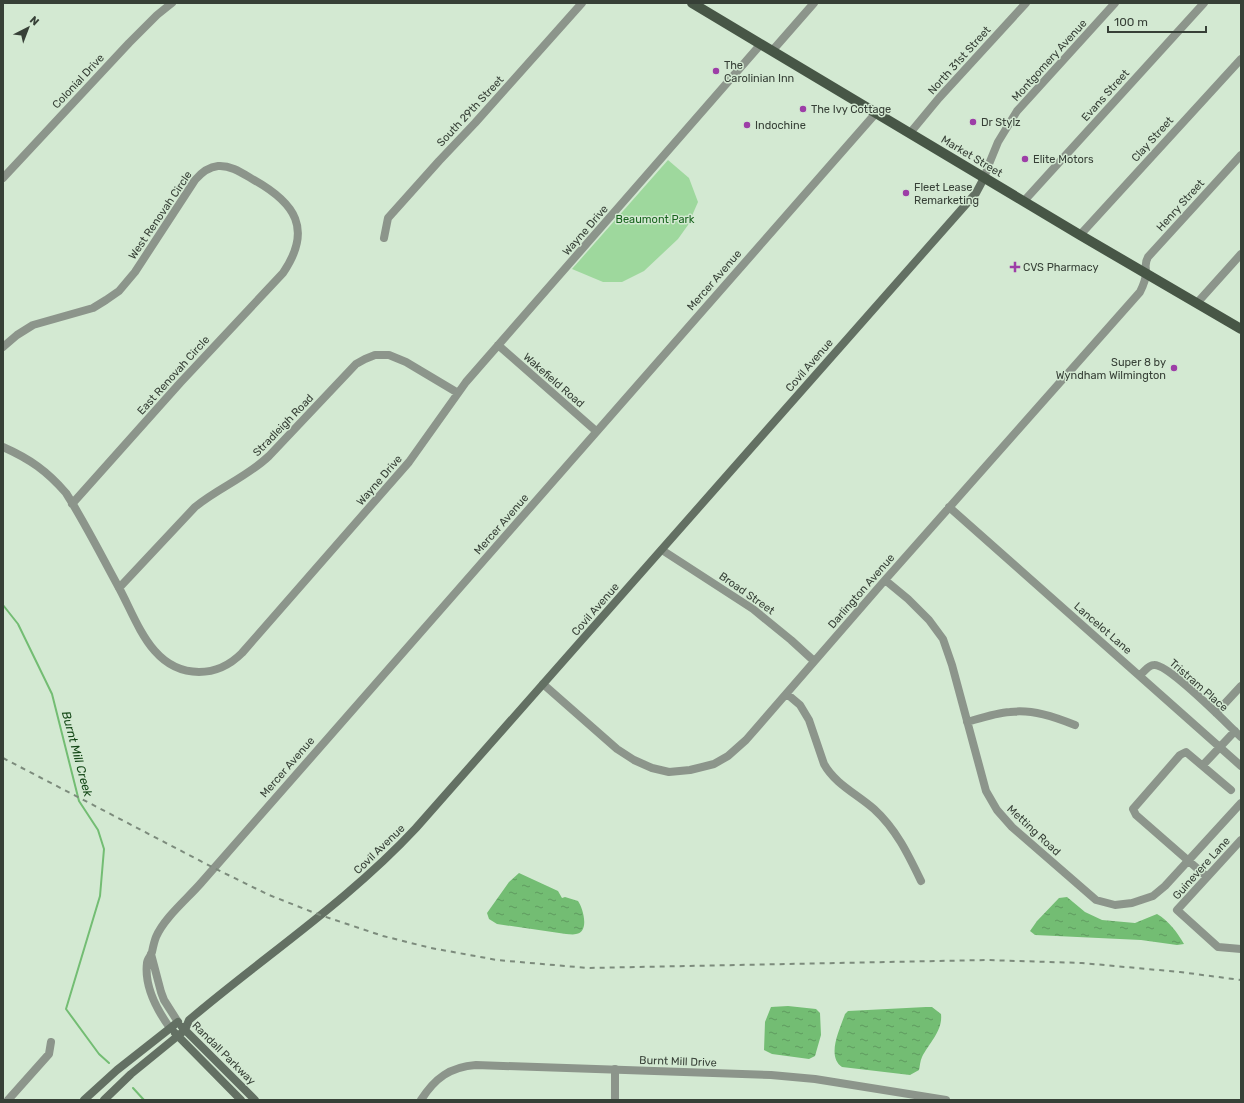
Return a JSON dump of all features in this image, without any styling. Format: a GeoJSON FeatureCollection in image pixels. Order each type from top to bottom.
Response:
{"type":"FeatureCollection","features":[{"type":"Feature","properties":{"kind":"main road","name":"Market Street"},"geometry":{"type":"LineString","coordinates":[[692,3],[984,178],[1241,329]]}},
{"type":"Feature","properties":{"kind":"main road","name":"Covil Avenue"},"geometry":{"type":"LineString","coordinates":[[178,1022],[189,1020],[349,892],[383,862],[442,800],[976,193],[984,178]]}},
{"type":"Feature","properties":{"kind":"main road","name":"Covil Avenue"},"geometry":{"type":"LineString","coordinates":[[185,1030],[189,1020]]}},
{"type":"Feature","properties":{"kind":"main road"},"geometry":{"type":"LineString","coordinates":[[84,1100],[112,1074],[178,1022]]}},
{"type":"Feature","properties":{"kind":"main road","name":"Randall Parkway"},"geometry":{"type":"LineString","coordinates":[[178,1022],[255,1100]]}},
{"type":"Feature","properties":{"kind":"main road","name":"Randall Parkway"},"geometry":{"type":"LineString","coordinates":[[170,1028],[241,1100]]}},
{"type":"Feature","properties":{"kind":"main road"},"geometry":{"type":"LineString","coordinates":[[104,1100],[131,1074],[185,1030]]}},
{"type":"Feature","properties":{"kind":"street","name":"Colonial Drive"},"geometry":{"type":"LineString","coordinates":[[3,178],[129,43],[157,15],[172,3]]}},
{"type":"Feature","properties":{"kind":"street","name":"South 29th Street"},"geometry":{"type":"LineString","coordinates":[[384,238],[388,218],[475,124],[582,3]]}},
{"type":"Feature","properties":{"kind":"street"},"geometry":{"type":"LineString","coordinates":[[772,51],[814,3]]}},
{"type":"Feature","properties":{"kind":"street","name":"North 31st Street"},"geometry":{"type":"LineString","coordinates":[[910,133],[939,98],[1026,3]]}},
{"type":"Feature","properties":{"kind":"street","name":"Montgomery Avenue"},"geometry":{"type":"LineString","coordinates":[[984,178],[998,142],[1017,111],[1115,3]]}},
{"type":"Feature","properties":{"kind":"street","name":"Evans Street"},"geometry":{"type":"LineString","coordinates":[[1024,201],[1204,3]]}},
{"type":"Feature","properties":{"kind":"street","name":"Wayne Drive"},"geometry":{"type":"LineString","coordinates":[[3,447],[39,466],[55,480],[72,504],[149,644],[167,663],[194,672],[213,670],[226,665],[242,653],[409,462],[458,393],[498,345],[761,44]]}},
{"type":"Feature","properties":{"kind":"street","name":"Clay Street"},"geometry":{"type":"LineString","coordinates":[[1080,235],[1241,59]]}},
{"type":"Feature","properties":{"kind":"street","name":"Mercer Avenue"},"geometry":{"type":"LineString","coordinates":[[170,1028],[158,1010],[149,987],[147,962],[156,936],[166,922],[876,113]]}},
{"type":"Feature","properties":{"kind":"street","name":"Henry Street"},"geometry":{"type":"LineString","coordinates":[[1146,274],[1145,263],[1148,258],[1241,155]]}},
{"type":"Feature","properties":{"kind":"street","name":"West Renovah Circle"},"geometry":{"type":"LineString","coordinates":[[3,347],[17,335],[33,325],[93,308],[115,294],[135,272],[195,180],[204,171],[212,167],[227,166],[232,168],[266,187],[284,201],[292,212],[298,233],[297,246],[290,261]]}},
{"type":"Feature","properties":{"kind":"street"},"geometry":{"type":"LineString","coordinates":[[1197,304],[1241,254]]}},
{"type":"Feature","properties":{"kind":"street","name":"East Renovah Circle"},"geometry":{"type":"LineString","coordinates":[[72,504],[180,383],[283,273],[290,261]]}},
{"type":"Feature","properties":{"kind":"street","name":"Darlington Avenue"},"geometry":{"type":"LineString","coordinates":[[544,684],[617,748],[634,760],[652,768],[669,772],[690,770],[714,764],[728,756],[746,740],[949,507],[1140,292],[1144,286],[1146,274]]}},
{"type":"Feature","properties":{"kind":"street","name":"Wakefield Road"},"geometry":{"type":"LineString","coordinates":[[498,345],[596,431]]}},
{"type":"Feature","properties":{"kind":"street","name":"Stradleigh Road"},"geometry":{"type":"LineString","coordinates":[[119,588],[195,507],[208,497],[254,469],[269,456],[360,361],[375,355],[383,354],[393,356],[406,362],[458,393]]}},
{"type":"Feature","properties":{"kind":"street","name":"Lancelot Lane"},"geometry":{"type":"LineString","coordinates":[[949,507],[1241,766]]}},
{"type":"Feature","properties":{"kind":"street","name":"Broad Street"},"geometry":{"type":"LineString","coordinates":[[662,550],[753,609],[814,661]]}},
{"type":"Feature","properties":{"kind":"street","name":"Metting Road"},"geometry":{"type":"LineString","coordinates":[[886,580],[908,598],[937,630],[950,658],[986,791],[996,810],[1012,827],[1096,900],[1115,906],[1132,903],[1153,896],[1165,886],[1241,803]]}},
{"type":"Feature","properties":{"kind":"street","name":"Tristram Place"},"geometry":{"type":"LineString","coordinates":[[1140,676],[1150,665],[1156,664],[1161,666],[1170,672],[1241,737]]}},
{"type":"Feature","properties":{"kind":"street"},"geometry":{"type":"LineString","coordinates":[[1216,713],[1241,686]]}},
{"type":"Feature","properties":{"kind":"street"},"geometry":{"type":"LineString","coordinates":[[786,694],[800,705],[809,720],[827,770],[842,784],[874,808],[890,825],[903,844],[921,881]]}},
{"type":"Feature","properties":{"kind":"street"},"geometry":{"type":"LineString","coordinates":[[967,722],[1003,713],[1019,711],[1049,716],[1075,725]]}},
{"type":"Feature","properties":{"kind":"street"},"geometry":{"type":"LineString","coordinates":[[1203,765],[1234,731]]}},
{"type":"Feature","properties":{"kind":"street"},"geometry":{"type":"LineString","coordinates":[[1206,878],[1136,815],[1134,809],[1180,755],[1186,752],[1231,790]]}},
{"type":"Feature","properties":{"kind":"street","name":"Guinevere Lane"},"geometry":{"type":"LineString","coordinates":[[1240,843],[1177,910],[1218,947],[1241,949]]}},
{"type":"Feature","properties":{"kind":"street"},"geometry":{"type":"LineString","coordinates":[[151,954],[164,1000],[178,1022]]}},
{"type":"Feature","properties":{"kind":"street"},"geometry":{"type":"LineString","coordinates":[[8,1100],[49,1054],[51,1042]]}},
{"type":"Feature","properties":{"kind":"street","name":"Burnt Mill Drive"},"geometry":{"type":"LineString","coordinates":[[421,1100],[430,1088],[442,1076],[451,1070],[466,1066],[486,1065],[735,1074],[815,1079],[946,1100]]}},
{"type":"Feature","properties":{"kind":"street"},"geometry":{"type":"LineString","coordinates":[[615,1069],[615,1100]]}},
{"type":"Feature","properties":{"kind":"green space","name":"Beaumont Park"},"geometry":{"type":"Polygon","coordinates":[[[668,160],[689,178],[698,202],[688,225],[678,239],[644,271],[622,282],[603,282],[572,269],[668,160]]]}},
{"type":"Feature","properties":{"kind":"water"},"geometry":{"type":"Polygon","coordinates":[[[519,873],[558,891],[562,898],[565,897],[578,901],[582,909],[584,919],[583,929],[575,934],[566,934],[497,924],[489,919],[487,913],[509,882],[519,873]]]}},
{"type":"Feature","properties":{"kind":"water"},"geometry":{"type":"Polygon","coordinates":[[[1067,897],[1085,912],[1102,920],[1135,923],[1157,914],[1172,927],[1184,944],[1177,945],[1141,940],[1035,935],[1030,931],[1037,921],[1059,898],[1067,897]]]}},
{"type":"Feature","properties":{"kind":"water"},"geometry":{"type":"Polygon","coordinates":[[[788,1006],[816,1009],[820,1013],[821,1035],[815,1056],[809,1059],[772,1054],[764,1050],[765,1022],[771,1007],[788,1006]]]}},
{"type":"Feature","properties":{"kind":"water"},"geometry":{"type":"Polygon","coordinates":[[[932,1007],[941,1014],[940,1026],[922,1057],[919,1070],[910,1075],[842,1067],[837,1062],[835,1056],[836,1042],[845,1014],[848,1011],[932,1007]]]}},
{"type":"Feature","properties":{"kind":"waterway","name":"Burnt Mill Creek"},"geometry":{"type":"LineString","coordinates":[[3,605],[18,624],[52,694],[79,801],[98,830],[104,849],[100,896],[66,1009],[99,1054],[109,1063]]}},
{"type":"Feature","properties":{"kind":"waterway","name":"Burnt Mill Creek"},"geometry":{"type":"LineString","coordinates":[[133,1088],[144,1100]]}},
{"type":"Feature","properties":{"kind":"railway"},"geometry":{"type":"LineString","coordinates":[[3,758],[269,895],[320,915],[383,936],[431,948],[497,960],[588,968],[986,960],[1082,963],[1180,972],[1241,980]]}},
{"type":"Feature","properties":{"kind":"place","name":"The Carolinian Inn"},"geometry":{"type":"Point","coordinates":[716,71]}},
{"type":"Feature","properties":{"kind":"place","name":"The Ivy Cottage"},"geometry":{"type":"Point","coordinates":[803,109]}},
{"type":"Feature","properties":{"kind":"place","name":"Dr Stylz"},"geometry":{"type":"Point","coordinates":[973,122]}},
{"type":"Feature","properties":{"kind":"place","name":"Indochine"},"geometry":{"type":"Point","coordinates":[747,125]}},
{"type":"Feature","properties":{"kind":"place","name":"Elite Motors"},"geometry":{"type":"Point","coordinates":[1025,159]}},
{"type":"Feature","properties":{"kind":"place","name":"Fleet Lease Remarketing"},"geometry":{"type":"Point","coordinates":[906,193]}},
{"type":"Feature","properties":{"kind":"place","name":"CVS Pharmacy"},"geometry":{"type":"Point","coordinates":[1015,267]}},
{"type":"Feature","properties":{"kind":"place","name":"Super 8 by Wyndham Wilmington"},"geometry":{"type":"Point","coordinates":[1174,368]}}]}
